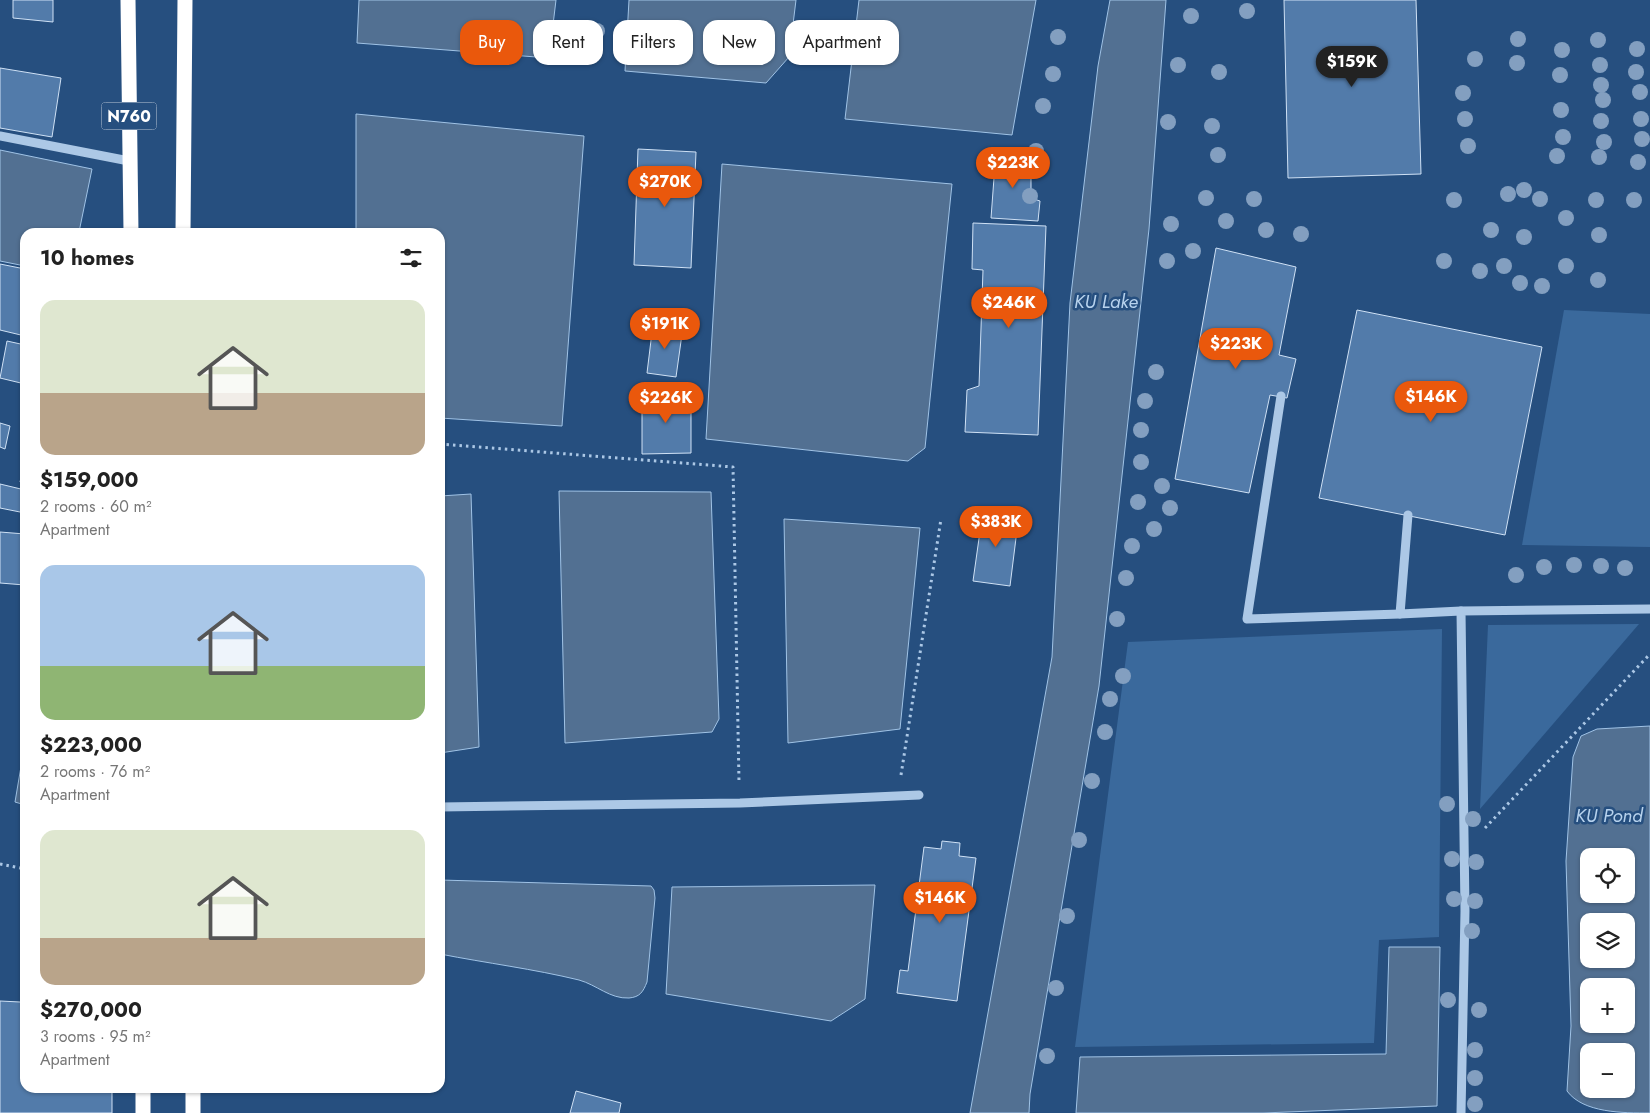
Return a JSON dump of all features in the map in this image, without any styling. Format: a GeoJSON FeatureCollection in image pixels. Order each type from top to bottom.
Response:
{"type":"FeatureCollection","features":[{"type":"Feature","properties":{"kind":"highway","name":"N760"},"geometry":{"type":"LineString","coordinates":[[128,0],[131,228]]}},
{"type":"Feature","properties":{"kind":"highway"},"geometry":{"type":"LineString","coordinates":[[183,228],[185,0]]}},
{"type":"Feature","properties":{"kind":"highway"},"geometry":{"type":"LineString","coordinates":[[143,1093],[143,1113]]}},
{"type":"Feature","properties":{"kind":"highway"},"geometry":{"type":"LineString","coordinates":[[193,1093],[193,1113]]}},
{"type":"Feature","properties":{"kind":"street"},"geometry":{"type":"LineString","coordinates":[[0,136],[130,161]]}},
{"type":"Feature","properties":{"kind":"street"},"geometry":{"type":"LineString","coordinates":[[1281,396],[1247,620],[1461,611],[1650,609]]}},
{"type":"Feature","properties":{"kind":"street"},"geometry":{"type":"LineString","coordinates":[[1400,614],[1408,516]]}},
{"type":"Feature","properties":{"kind":"street"},"geometry":{"type":"LineString","coordinates":[[1461,611],[1464,850],[1462,1113]]}},
{"type":"Feature","properties":{"kind":"street"},"geometry":{"type":"LineString","coordinates":[[445,807],[740,803],[919,795]]}},
{"type":"Feature","properties":{"kind":"path"},"geometry":{"type":"LineString","coordinates":[[445,444],[733,467],[740,803]]}},
{"type":"Feature","properties":{"kind":"path"},"geometry":{"type":"LineString","coordinates":[[898,796],[940,519]]}},
{"type":"Feature","properties":{"kind":"path"},"geometry":{"type":"LineString","coordinates":[[1464,850],[1650,654]]}},
{"type":"Feature","properties":{"kind":"path"},"geometry":{"type":"LineString","coordinates":[[0,864],[20,868]]}},
{"type":"Feature","properties":{"kind":"shaded area"},"geometry":{"type":"Polygon","coordinates":[[[1564,310],[1650,314],[1650,547],[1522,545],[1564,310]]]}},
{"type":"Feature","properties":{"kind":"shaded area"},"geometry":{"type":"Polygon","coordinates":[[[1639,624],[1480,809],[1488,625],[1639,624]]]}},
{"type":"Feature","properties":{"kind":"shaded area"},"geometry":{"type":"Polygon","coordinates":[[[1442,629],[1439,937],[1379,940],[1374,1043],[1075,1047],[1128,642],[1442,629]]]}},
{"type":"Feature","properties":{"kind":"water"},"geometry":{"type":"Polygon","coordinates":[[[359,0],[556,0],[554,20],[533,20],[533,57],[523,56],[523,20],[460,20],[460,51],[357,43],[359,0]]]}},
{"type":"Feature","properties":{"kind":"water"},"geometry":{"type":"Polygon","coordinates":[[[629,0],[796,0],[794,20],[785,20],[785,62],[766,83],[625,71],[625,65],[693,65],[693,20],[628,20],[629,0]]]}},
{"type":"Feature","properties":{"kind":"water"},"geometry":{"type":"Polygon","coordinates":[[[859,0],[1036,0],[1012,135],[845,119],[851,65],[899,65],[899,20],[857,20],[859,0]]]}},
{"type":"Feature","properties":{"kind":"water","name":"KU Lake"},"geometry":{"type":"Polygon","coordinates":[[[1110,0],[1166,0],[1149,229],[1099,686],[1030,1094],[1029,1113],[970,1113],[1052,657],[1070,303],[1098,66],[1110,0]]]}},
{"type":"Feature","properties":{"kind":"water"},"geometry":{"type":"Polygon","coordinates":[[[356,114],[584,136],[562,426],[445,418],[445,228],[356,228],[356,114]]]}},
{"type":"Feature","properties":{"kind":"water"},"geometry":{"type":"Polygon","coordinates":[[[0,150],[92,169],[80,228],[20,228],[20,265],[0,261],[0,150]]]}},
{"type":"Feature","properties":{"kind":"water"},"geometry":{"type":"Polygon","coordinates":[[[722,164],[952,184],[925,448],[908,461],[706,439],[722,164]]]}},
{"type":"Feature","properties":{"kind":"water"},"geometry":{"type":"Polygon","coordinates":[[[559,491],[711,492],[719,719],[712,732],[565,743],[559,491]]]}},
{"type":"Feature","properties":{"kind":"water"},"geometry":{"type":"Polygon","coordinates":[[[471,494],[479,747],[445,752],[445,496],[471,494]]]}},
{"type":"Feature","properties":{"kind":"water"},"geometry":{"type":"Polygon","coordinates":[[[784,519],[920,528],[900,729],[788,743],[784,519]]]}},
{"type":"Feature","properties":{"kind":"water","name":"KU Pond"},"geometry":{"type":"Polygon","coordinates":[[[1650,726],[1650,1113],[1616,1112],[1593,1108],[1583,1104],[1567,1091],[1571,1026],[1566,861],[1573,757],[1581,736],[1597,729],[1650,726]]]}},
{"type":"Feature","properties":{"kind":"water"},"geometry":{"type":"Polygon","coordinates":[[[20,772],[20,804],[15,802],[20,772]]]}},
{"type":"Feature","properties":{"kind":"water"},"geometry":{"type":"Polygon","coordinates":[[[445,880],[651,886],[654,890],[655,898],[647,982],[641,993],[629,998],[622,998],[579,980],[445,955],[445,880]]]}},
{"type":"Feature","properties":{"kind":"water"},"geometry":{"type":"Polygon","coordinates":[[[875,885],[865,999],[831,1021],[666,994],[672,887],[875,885]]]}},
{"type":"Feature","properties":{"kind":"water"},"geometry":{"type":"Polygon","coordinates":[[[1389,947],[1440,947],[1437,1106],[1263,1113],[1076,1113],[1080,1057],[1386,1054],[1389,947]]]}},
{"type":"Feature","properties":{"kind":"building"},"geometry":{"type":"Polygon","coordinates":[[[13,0],[53,0],[53,22],[13,18],[13,0]]]}},
{"type":"Feature","properties":{"kind":"building"},"geometry":{"type":"Polygon","coordinates":[[[1284,0],[1416,0],[1421,174],[1288,178],[1284,0]]]}},
{"type":"Feature","properties":{"kind":"building"},"geometry":{"type":"Polygon","coordinates":[[[0,68],[61,78],[52,137],[0,128],[0,68]]]}},
{"type":"Feature","properties":{"kind":"building"},"geometry":{"type":"Polygon","coordinates":[[[638,149],[696,152],[691,268],[634,265],[638,149]]]}},
{"type":"Feature","properties":{"kind":"building"},"geometry":{"type":"Polygon","coordinates":[[[996,151],[1016,152],[1031,168],[1031,198],[1040,201],[1038,221],[991,218],[996,151]]]}},
{"type":"Feature","properties":{"kind":"building"},"geometry":{"type":"Polygon","coordinates":[[[973,223],[1046,226],[1038,435],[965,432],[967,390],[979,386],[983,270],[972,269],[973,223]]]}},
{"type":"Feature","properties":{"kind":"building"},"geometry":{"type":"Polygon","coordinates":[[[1216,248],[1296,267],[1279,355],[1296,359],[1287,398],[1270,395],[1249,493],[1175,479],[1216,248]]]}},
{"type":"Feature","properties":{"kind":"building"},"geometry":{"type":"Polygon","coordinates":[[[0,264],[20,268],[20,335],[0,330],[0,264]]]}},
{"type":"Feature","properties":{"kind":"building"},"geometry":{"type":"Polygon","coordinates":[[[1357,310],[1542,347],[1505,535],[1319,498],[1357,310]]]}},
{"type":"Feature","properties":{"kind":"building"},"geometry":{"type":"Polygon","coordinates":[[[653,324],[683,327],[676,377],[647,373],[653,324]]]}},
{"type":"Feature","properties":{"kind":"building"},"geometry":{"type":"Polygon","coordinates":[[[7,341],[20,344],[20,383],[0,378],[7,341]]]}},
{"type":"Feature","properties":{"kind":"building"},"geometry":{"type":"Polygon","coordinates":[[[642,395],[691,395],[691,453],[642,454],[642,395]]]}},
{"type":"Feature","properties":{"kind":"building"},"geometry":{"type":"Polygon","coordinates":[[[0,423],[10,426],[5,449],[0,447],[0,423]]]}},
{"type":"Feature","properties":{"kind":"building"},"geometry":{"type":"Polygon","coordinates":[[[0,484],[20,489],[20,512],[0,508],[0,484]]]}},
{"type":"Feature","properties":{"kind":"building"},"geometry":{"type":"Polygon","coordinates":[[[983,510],[1019,514],[1010,586],[973,581],[983,510]]]}},
{"type":"Feature","properties":{"kind":"building"},"geometry":{"type":"Polygon","coordinates":[[[0,532],[20,534],[20,585],[0,583],[0,532]]]}},
{"type":"Feature","properties":{"kind":"building"},"geometry":{"type":"Polygon","coordinates":[[[942,841],[960,843],[959,856],[976,858],[957,1001],[897,993],[900,970],[908,971],[924,847],[941,849],[942,841]]]}},
{"type":"Feature","properties":{"kind":"building"},"geometry":{"type":"Polygon","coordinates":[[[0,1001],[20,1002],[20,1093],[112,1093],[112,1113],[0,1113],[0,1001]]]}},
{"type":"Feature","properties":{"kind":"building"},"geometry":{"type":"Polygon","coordinates":[[[576,1091],[621,1103],[619,1113],[570,1113],[576,1091]]]}}]}
